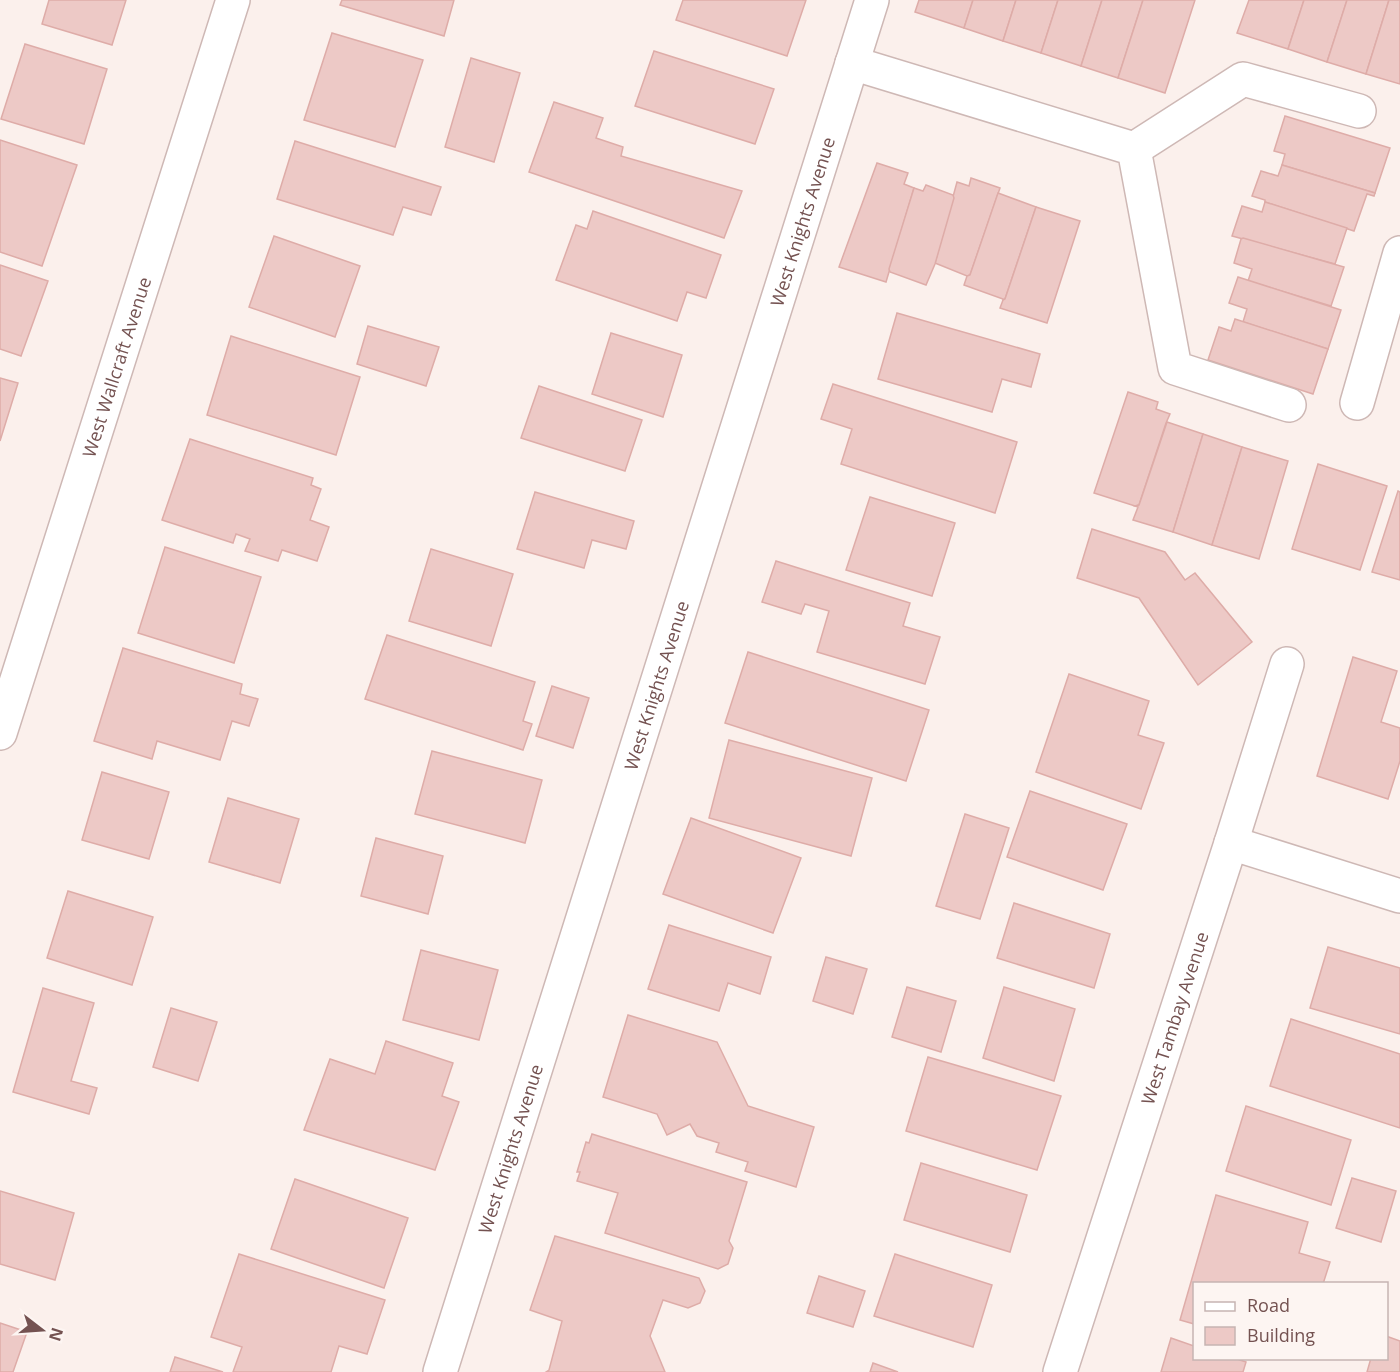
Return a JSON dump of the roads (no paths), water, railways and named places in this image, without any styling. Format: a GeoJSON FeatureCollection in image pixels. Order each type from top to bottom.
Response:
{"type":"FeatureCollection","features":[{"type":"Feature","properties":{"kind":"street","name":"West Wallcraft Avenue"},"geometry":{"type":"LineString","coordinates":[[0,733],[233,0]]}},
{"type":"Feature","properties":{"kind":"street","name":"West Knights Avenue"},"geometry":{"type":"LineString","coordinates":[[440,1372],[872,0]]}},
{"type":"Feature","properties":{"kind":"street"},"geometry":{"type":"LineString","coordinates":[[852,63],[1134,149],[1243,79],[1359,111]]}},
{"type":"Feature","properties":{"kind":"street"},"geometry":{"type":"LineString","coordinates":[[1134,149],[1175,368],[1289,405]]}},
{"type":"Feature","properties":{"kind":"street"},"geometry":{"type":"LineString","coordinates":[[1358,403],[1400,253]]}},
{"type":"Feature","properties":{"kind":"street","name":"West Tambay Avenue"},"geometry":{"type":"LineString","coordinates":[[1060,1372],[1287,664]]}},
{"type":"Feature","properties":{"kind":"street"},"geometry":{"type":"LineString","coordinates":[[1231,843],[1400,896]]}}]}
